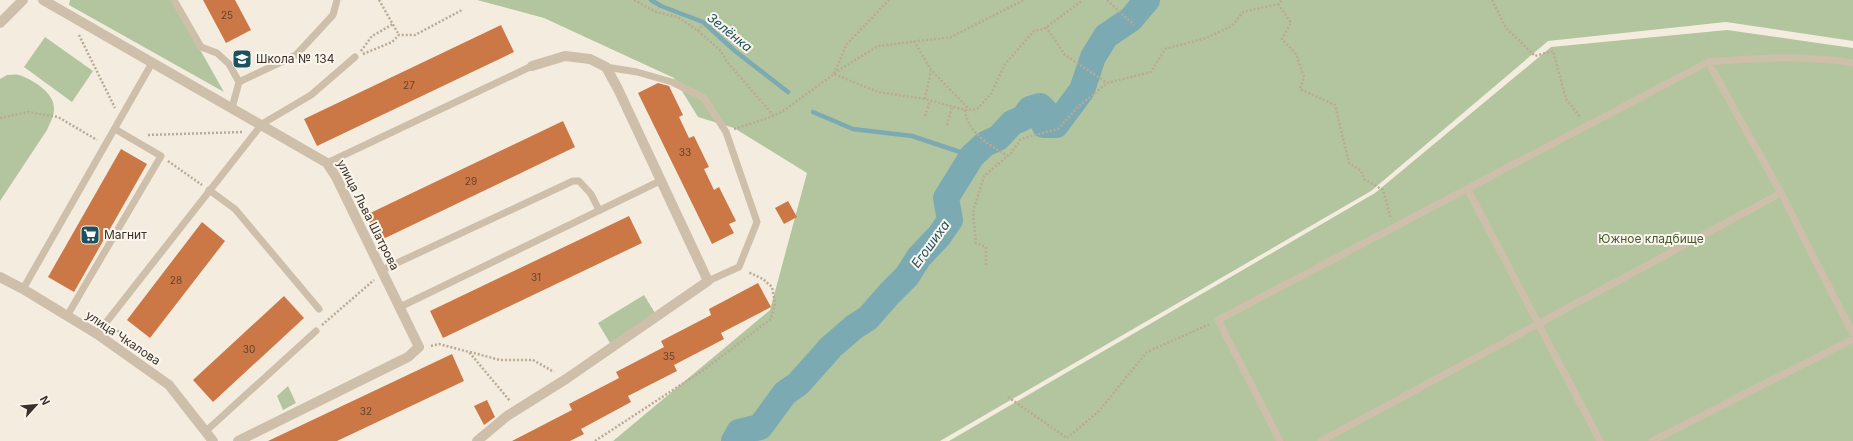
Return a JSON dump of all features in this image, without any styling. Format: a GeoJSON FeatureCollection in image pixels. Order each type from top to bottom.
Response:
{"type":"FeatureCollection","features":[{"type":"Feature","properties":{"kind":"street"},"geometry":{"type":"LineString","coordinates":[[0,23],[23,0]]}},
{"type":"Feature","properties":{"kind":"street","name":"улица Льва Шатрова"},"geometry":{"type":"LineString","coordinates":[[43,0],[232,108],[259,128],[327,163],[336,177],[419,347]]}},
{"type":"Feature","properties":{"kind":"street"},"geometry":{"type":"LineString","coordinates":[[477,441],[507,416],[566,379],[708,281],[618,89],[606,67],[590,60],[566,56],[532,66]]}},
{"type":"Feature","properties":{"kind":"street","name":"улица Чкалова"},"geometry":{"type":"LineString","coordinates":[[0,277],[23,289],[97,334],[169,385],[213,441]]}},
{"type":"Feature","properties":{"kind":"street"},"geometry":{"type":"LineString","coordinates":[[238,441],[408,357],[419,347]]}},
{"type":"Feature","properties":{"kind":"lane"},"geometry":{"type":"LineString","coordinates":[[174,0],[201,46],[217,53],[229,64],[239,82],[232,108]]}},
{"type":"Feature","properties":{"kind":"lane"},"geometry":{"type":"LineString","coordinates":[[239,82],[296,55],[333,15],[338,0]]}},
{"type":"Feature","properties":{"kind":"lane"},"geometry":{"type":"LineString","coordinates":[[97,334],[259,128],[311,95],[355,57]]}},
{"type":"Feature","properties":{"kind":"lane"},"geometry":{"type":"LineString","coordinates":[[1280,441],[1218,320],[1468,190],[1708,62],[1753,58],[1838,60],[1853,63]]}},
{"type":"Feature","properties":{"kind":"lane"},"geometry":{"type":"LineString","coordinates":[[1708,62],[1781,193],[1853,334]]}},
{"type":"Feature","properties":{"kind":"lane"},"geometry":{"type":"LineString","coordinates":[[23,289],[152,63]]}},
{"type":"Feature","properties":{"kind":"lane"},"geometry":{"type":"LineString","coordinates":[[327,163],[532,66]]}},
{"type":"Feature","properties":{"kind":"lane"},"geometry":{"type":"LineString","coordinates":[[606,67],[637,72],[672,82],[704,98],[726,132],[756,222],[739,267],[708,281]]}},
{"type":"Feature","properties":{"kind":"lane"},"geometry":{"type":"LineString","coordinates":[[67,316],[161,156],[115,129]]}},
{"type":"Feature","properties":{"kind":"lane"},"geometry":{"type":"LineString","coordinates":[[383,272],[573,181],[579,180],[588,189],[599,210]]}},
{"type":"Feature","properties":{"kind":"lane"},"geometry":{"type":"LineString","coordinates":[[400,307],[660,181]]}},
{"type":"Feature","properties":{"kind":"lane"},"geometry":{"type":"LineString","coordinates":[[209,190],[235,209],[319,309]]}},
{"type":"Feature","properties":{"kind":"lane"},"geometry":{"type":"LineString","coordinates":[[1468,190],[1600,441]]}},
{"type":"Feature","properties":{"kind":"lane"},"geometry":{"type":"LineString","coordinates":[[1321,441],[1538,322],[1781,193]]}},
{"type":"Feature","properties":{"kind":"lane"},"geometry":{"type":"LineString","coordinates":[[205,432],[316,331]]}},
{"type":"Feature","properties":{"kind":"lane"},"geometry":{"type":"LineString","coordinates":[[1652,441],[1853,338]]}},
{"type":"Feature","properties":{"kind":"path"},"geometry":{"type":"LineString","coordinates":[[379,0],[399,35]]}},
{"type":"Feature","properties":{"kind":"path"},"geometry":{"type":"LineString","coordinates":[[634,0],[656,12],[678,17],[698,31],[720,50],[728,63],[774,116]]}},
{"type":"Feature","properties":{"kind":"path"},"geometry":{"type":"LineString","coordinates":[[834,74],[846,45],[889,0]]}},
{"type":"Feature","properties":{"kind":"path"},"geometry":{"type":"LineString","coordinates":[[734,129],[774,116],[834,74],[878,46],[951,37],[1024,0]]}},
{"type":"Feature","properties":{"kind":"path"},"geometry":{"type":"LineString","coordinates":[[834,74],[878,92],[925,99],[967,110],[977,109],[991,94],[1005,64],[1034,31],[1046,28],[1083,0]]}},
{"type":"Feature","properties":{"kind":"path"},"geometry":{"type":"LineString","coordinates":[[1107,0],[1134,25]]}},
{"type":"Feature","properties":{"kind":"path"},"geometry":{"type":"LineString","coordinates":[[986,265],[986,247],[976,243],[973,212],[984,176],[1008,156],[1021,139],[1058,129],[1078,107],[1107,83],[1151,72],[1165,49],[1206,38],[1232,26],[1242,12],[1278,4],[1282,0]]}},
{"type":"Feature","properties":{"kind":"path"},"geometry":{"type":"LineString","coordinates":[[1492,0],[1506,28],[1535,56],[1553,51],[1566,99],[1588,126]]}},
{"type":"Feature","properties":{"kind":"path"},"geometry":{"type":"LineString","coordinates":[[1278,4],[1291,23],[1282,39],[1296,54],[1304,76],[1300,89],[1335,105],[1349,163],[1361,171],[1364,180],[1383,190],[1394,228]]}},
{"type":"Feature","properties":{"kind":"path"},"geometry":{"type":"LineString","coordinates":[[355,57],[392,42],[399,35],[415,35],[462,10]]}},
{"type":"Feature","properties":{"kind":"path"},"geometry":{"type":"LineString","coordinates":[[355,57],[372,36],[393,24]]}},
{"type":"Feature","properties":{"kind":"path"},"geometry":{"type":"LineString","coordinates":[[698,31],[703,24]]}},
{"type":"Feature","properties":{"kind":"path"},"geometry":{"type":"LineString","coordinates":[[1046,28],[1064,55],[1107,83]]}},
{"type":"Feature","properties":{"kind":"path"},"geometry":{"type":"LineString","coordinates":[[77,31],[120,119]]}},
{"type":"Feature","properties":{"kind":"path"},"geometry":{"type":"LineString","coordinates":[[914,41],[931,70],[967,110],[966,120],[972,129],[992,147],[1008,156]]}},
{"type":"Feature","properties":{"kind":"path"},"geometry":{"type":"LineString","coordinates":[[925,99],[931,70]]}},
{"type":"Feature","properties":{"kind":"path"},"geometry":{"type":"LineString","coordinates":[[925,116],[930,101]]}},
{"type":"Feature","properties":{"kind":"path"},"geometry":{"type":"LineString","coordinates":[[947,125],[952,107]]}},
{"type":"Feature","properties":{"kind":"path"},"geometry":{"type":"LineString","coordinates":[[0,118],[28,112],[58,117],[106,146]]}},
{"type":"Feature","properties":{"kind":"path"},"geometry":{"type":"LineString","coordinates":[[128,136],[259,128]]}},
{"type":"Feature","properties":{"kind":"path"},"geometry":{"type":"LineString","coordinates":[[161,156],[209,190]]}},
{"type":"Feature","properties":{"kind":"path"},"geometry":{"type":"LineString","coordinates":[[595,441],[705,369],[771,319],[775,303],[772,287],[762,279],[739,267]]}},
{"type":"Feature","properties":{"kind":"path"},"geometry":{"type":"LineString","coordinates":[[316,331],[383,272]]}},
{"type":"Feature","properties":{"kind":"path"},"geometry":{"type":"LineString","coordinates":[[1008,397],[1067,438],[1098,412],[1147,352],[1218,320]]}},
{"type":"Feature","properties":{"kind":"path"},"geometry":{"type":"LineString","coordinates":[[419,347],[439,344],[500,360],[533,360],[566,379]]}},
{"type":"Feature","properties":{"kind":"path"},"geometry":{"type":"LineString","coordinates":[[469,352],[498,385]]}},
{"type":"Feature","properties":{"kind":"green space"},"geometry":{"type":"Polygon","coordinates":[[[70,0],[172,0],[224,92],[69,5],[70,0]]]}},
{"type":"Feature","properties":{"kind":"green space"},"geometry":{"type":"Polygon","coordinates":[[[477,0],[1853,0],[1853,41],[1726,22],[1548,41],[1371,191],[940,441],[613,441],[770,310],[807,173],[734,128],[698,117],[674,78],[544,18],[477,0]]]}},
{"type":"Feature","properties":{"kind":"green space","name":"Южное кладбище"},"geometry":{"type":"Polygon","coordinates":[[[1727,30],[1853,48],[1853,441],[949,441],[1375,193],[1551,47],[1727,30]]]}},
{"type":"Feature","properties":{"kind":"green space"},"geometry":{"type":"Polygon","coordinates":[[[45,37],[93,71],[72,102],[24,67],[45,37]]]}},
{"type":"Feature","properties":{"kind":"green space"},"geometry":{"type":"Polygon","coordinates":[[[7,75],[19,75],[36,83],[47,92],[51,98],[54,109],[53,117],[47,130],[0,201],[0,79],[7,75]]]}},
{"type":"Feature","properties":{"kind":"green space"},"geometry":{"type":"Polygon","coordinates":[[[644,295],[655,313],[610,343],[598,323],[644,295]]]}},
{"type":"Feature","properties":{"kind":"green space"},"geometry":{"type":"Polygon","coordinates":[[[288,386],[296,403],[283,410],[277,396],[288,386]]]}},
{"type":"Feature","properties":{"kind":"building"},"geometry":{"type":"Polygon","coordinates":[[[203,0],[235,0],[251,30],[226,43],[203,0]]]}},
{"type":"Feature","properties":{"kind":"building"},"geometry":{"type":"Polygon","coordinates":[[[501,25],[514,52],[317,146],[304,119],[501,25]]]}},
{"type":"Feature","properties":{"kind":"building"},"geometry":{"type":"Polygon","coordinates":[[[658,83],[669,86],[683,115],[679,117],[689,138],[694,136],[709,167],[704,169],[714,190],[719,187],[736,221],[729,224],[734,233],[712,244],[638,93],[658,83]]]}},
{"type":"Feature","properties":{"kind":"building"},"geometry":{"type":"Polygon","coordinates":[[[563,121],[575,147],[379,241],[366,215],[563,121]]]}},
{"type":"Feature","properties":{"kind":"building"},"geometry":{"type":"Polygon","coordinates":[[[121,149],[147,164],[74,292],[48,277],[121,149]]]}},
{"type":"Feature","properties":{"kind":"building"},"geometry":{"type":"Polygon","coordinates":[[[788,201],[797,217],[784,224],[775,208],[788,201]]]}},
{"type":"Feature","properties":{"kind":"building"},"geometry":{"type":"Polygon","coordinates":[[[629,216],[642,243],[443,338],[430,311],[629,216]]]}},
{"type":"Feature","properties":{"kind":"building"},"geometry":{"type":"Polygon","coordinates":[[[202,222],[225,241],[150,338],[127,320],[202,222]]]}},
{"type":"Feature","properties":{"kind":"building"},"geometry":{"type":"Polygon","coordinates":[[[758,283],[771,307],[721,333],[724,339],[674,365],[677,371],[628,396],[631,402],[581,429],[584,434],[570,441],[512,441],[572,410],[569,404],[619,378],[616,372],[664,347],[661,341],[711,315],[709,309],[758,283]]]}},
{"type":"Feature","properties":{"kind":"building"},"geometry":{"type":"Polygon","coordinates":[[[284,296],[304,318],[213,402],[193,380],[284,296]]]}},
{"type":"Feature","properties":{"kind":"building"},"geometry":{"type":"Polygon","coordinates":[[[452,354],[464,381],[337,441],[268,441],[452,354]]]}},
{"type":"Feature","properties":{"kind":"building"},"geometry":{"type":"Polygon","coordinates":[[[487,400],[495,417],[484,425],[474,406],[487,400]]]}},
{"type":"Feature","properties":{"kind":"waterway","name":"Зелёнка"},"geometry":{"type":"LineString","coordinates":[[651,0],[661,6],[703,22],[735,51],[788,92]]}},
{"type":"Feature","properties":{"kind":"waterway","name":"Егошиха"},"geometry":{"type":"LineString","coordinates":[[734,441],[739,432],[760,427],[785,393],[798,384],[831,347],[854,327],[868,318],[907,276],[919,257],[939,236],[950,220],[946,198],[972,156],[985,144],[998,138],[1012,123],[1023,118],[1030,109],[1040,106],[1045,111],[1044,125],[1056,125],[1082,90],[1093,57],[1106,36],[1131,19],[1147,0]]}},
{"type":"Feature","properties":{"kind":"waterway","name":"Зелёнка"},"geometry":{"type":"LineString","coordinates":[[813,112],[853,129],[912,136],[972,156]]}},
{"type":"Feature","properties":{"kind":"place","name":"Школа № 134"},"geometry":{"type":"Point","coordinates":[242,59]}},
{"type":"Feature","properties":{"kind":"place","name":"Магнит"},"geometry":{"type":"Point","coordinates":[90,235]}}]}
